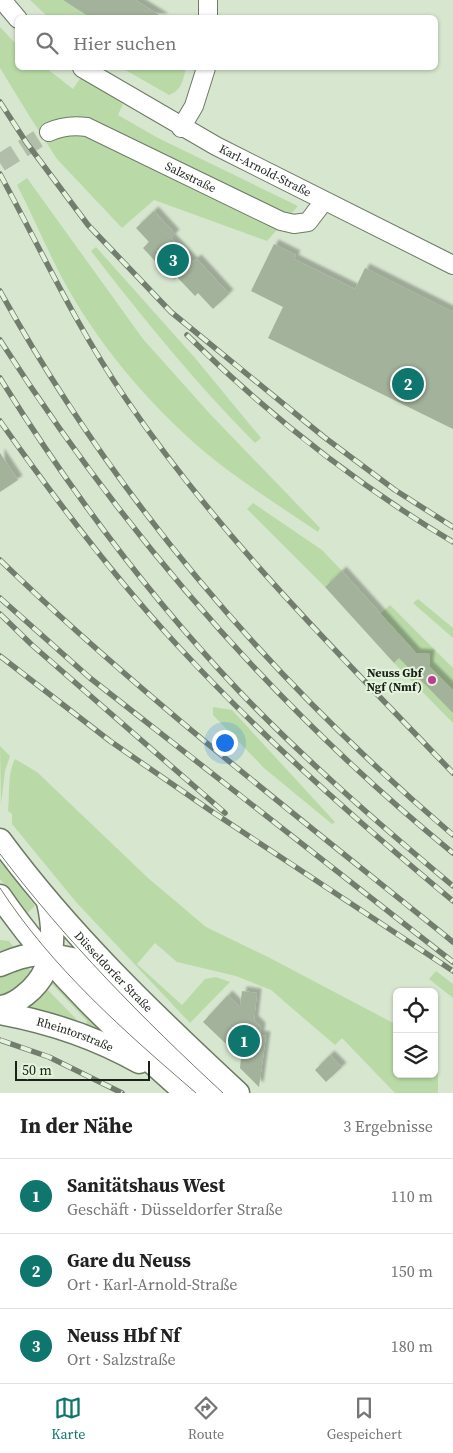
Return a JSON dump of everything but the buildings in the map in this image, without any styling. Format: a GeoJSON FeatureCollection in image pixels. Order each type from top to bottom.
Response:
{"type":"FeatureCollection","features":[{"type":"Feature","properties":{"kind":"main road","name":"Düsseldorfer Straße"},"geometry":{"type":"LineString","coordinates":[[0,840],[48,902],[86,944],[162,1022],[238,1093]]}},
{"type":"Feature","properties":{"kind":"main road"},"geometry":{"type":"LineString","coordinates":[[0,896],[93,1008],[179,1087]]}},
{"type":"Feature","properties":{"kind":"main road"},"geometry":{"type":"LineString","coordinates":[[0,1007],[20,999],[32,990],[42,978],[53,930],[48,902]]}},
{"type":"Feature","properties":{"kind":"main road","name":"Düsseldorfer Straße"},"geometry":{"type":"LineString","coordinates":[[0,965],[23,955],[72,959],[211,1093]]}},
{"type":"Feature","properties":{"kind":"main road","name":"Rheintorstraße"},"geometry":{"type":"LineString","coordinates":[[0,1013],[34,1019],[78,1033],[120,1051],[179,1087]]}},
{"type":"Feature","properties":{"kind":"street"},"geometry":{"type":"LineString","coordinates":[[2,0],[15,15]]}},
{"type":"Feature","properties":{"kind":"street"},"geometry":{"type":"LineString","coordinates":[[208,0],[208,15]]}},
{"type":"Feature","properties":{"kind":"street","name":"Karl-Arnold-Straße"},"geometry":{"type":"LineString","coordinates":[[85,70],[181,128],[453,265]]}},
{"type":"Feature","properties":{"kind":"street"},"geometry":{"type":"LineString","coordinates":[[181,128],[194,106],[205,70]]}},
{"type":"Feature","properties":{"kind":"street","name":"Salzstraße"},"geometry":{"type":"LineString","coordinates":[[49,132],[60,127],[74,125],[87,128],[281,221],[294,224],[308,222],[324,201]]}},
{"type":"Feature","properties":{"kind":"green space"},"geometry":{"type":"Polygon","coordinates":[[[30,0],[63,0],[88,15],[46,15],[30,0]]]}},
{"type":"Feature","properties":{"kind":"green space"},"geometry":{"type":"Polygon","coordinates":[[[0,27],[15,43],[15,70],[49,70],[73,89],[81,77],[104,88],[108,94],[123,104],[118,115],[158,138],[298,206],[267,241],[154,200],[122,228],[57,159],[0,68],[0,27]]]}},
{"type":"Feature","properties":{"kind":"green space"},"geometry":{"type":"Polygon","coordinates":[[[125,70],[186,70],[179,87],[169,95],[125,70]]]}},
{"type":"Feature","properties":{"kind":"green space"},"geometry":{"type":"Polygon","coordinates":[[[27,178],[143,339],[211,415],[320,528],[318,532],[219,464],[164,414],[124,370],[89,323],[60,274],[17,185],[27,178]]]}},
{"type":"Feature","properties":{"kind":"green space"},"geometry":{"type":"Polygon","coordinates":[[[96,247],[195,358],[261,438],[255,443],[190,374],[91,251],[96,247]]]}},
{"type":"Feature","properties":{"kind":"green space"},"geometry":{"type":"Polygon","coordinates":[[[253,503],[322,550],[342,571],[325,587],[247,509],[253,503]]]}},
{"type":"Feature","properties":{"kind":"green space"},"geometry":{"type":"Polygon","coordinates":[[[418,599],[453,628],[453,638],[413,603],[418,599]]]}},
{"type":"Feature","properties":{"kind":"green space"},"geometry":{"type":"Polygon","coordinates":[[[390,605],[453,668],[453,723],[394,663],[411,647],[380,614],[390,605]]]}},
{"type":"Feature","properties":{"kind":"green space"},"geometry":{"type":"Polygon","coordinates":[[[213,707],[232,710],[335,822],[332,824],[264,768],[213,715],[213,707]]]}},
{"type":"Feature","properties":{"kind":"green space"},"geometry":{"type":"Polygon","coordinates":[[[0,746],[10,756],[5,771],[1,804],[0,746]]]}},
{"type":"Feature","properties":{"kind":"green space"},"geometry":{"type":"Polygon","coordinates":[[[15,759],[37,772],[148,878],[206,927],[268,957],[393,1023],[393,1078],[438,1078],[438,1093],[395,1093],[342,1038],[335,1045],[271,990],[236,976],[177,962],[155,943],[137,964],[182,1005],[205,979],[216,977],[230,982],[190,1023],[76,902],[12,824],[12,814],[8,811],[12,765],[15,759]]]}},
{"type":"Feature","properties":{"kind":"green space"},"geometry":{"type":"Polygon","coordinates":[[[0,859],[35,906],[25,915],[0,879],[0,859]]]}},
{"type":"Feature","properties":{"kind":"green space"},"geometry":{"type":"Polygon","coordinates":[[[0,940],[9,941],[15,949],[0,956],[0,940]]]}},
{"type":"Feature","properties":{"kind":"green space"},"geometry":{"type":"Polygon","coordinates":[[[23,962],[31,971],[19,987],[0,997],[0,973],[23,962]]]}},
{"type":"Feature","properties":{"kind":"green space"},"geometry":{"type":"Polygon","coordinates":[[[436,971],[453,984],[453,998],[429,979],[436,971]]]}},
{"type":"Feature","properties":{"kind":"green space"},"geometry":{"type":"Polygon","coordinates":[[[52,978],[102,1029],[100,1031],[86,1025],[87,1021],[49,981],[52,978]]]}},
{"type":"Feature","properties":{"kind":"green space"},"geometry":{"type":"Polygon","coordinates":[[[45,987],[78,1021],[26,1007],[45,987]]]}},
{"type":"Feature","properties":{"kind":"tunnel"},"geometry":{"type":"LineString","coordinates":[[0,163],[49,132]]}},
{"type":"Feature","properties":{"kind":"tram line"},"geometry":{"type":"LineString","coordinates":[[0,854],[51,918],[78,948],[135,1008],[223,1093]]}},
{"type":"Feature","properties":{"kind":"tram line"},"geometry":{"type":"LineString","coordinates":[[0,888],[20,917],[66,972],[116,1022],[196,1093]]}},
{"type":"Feature","properties":{"kind":"railway"},"geometry":{"type":"LineString","coordinates":[[0,102],[26,142],[88,225],[171,312],[324,437],[395,490],[453,527]]}},
{"type":"Feature","properties":{"kind":"railway"},"geometry":{"type":"LineString","coordinates":[[0,174],[91,345],[162,450],[240,546],[282,593],[453,773]]}},
{"type":"Feature","properties":{"kind":"railway"},"geometry":{"type":"LineString","coordinates":[[0,291],[45,368],[94,443],[202,584],[322,714],[386,776],[453,835]]}},
{"type":"Feature","properties":{"kind":"railway"},"geometry":{"type":"LineString","coordinates":[[187,335],[249,393],[314,447],[417,520],[453,542]]}},
{"type":"Feature","properties":{"kind":"railway"},"geometry":{"type":"LineString","coordinates":[[0,340],[48,412],[98,481],[151,549],[206,614],[264,678],[325,739],[453,853]]}},
{"type":"Feature","properties":{"kind":"railway"},"geometry":{"type":"LineString","coordinates":[[0,378],[54,460],[111,540],[141,579],[205,654],[263,716],[316,766],[453,886]]}},
{"type":"Feature","properties":{"kind":"railway"},"geometry":{"type":"LineString","coordinates":[[0,421],[85,536],[130,592],[210,680],[311,778],[453,901]]}},
{"type":"Feature","properties":{"kind":"railway"},"geometry":{"type":"LineString","coordinates":[[0,560],[54,611],[165,708],[453,942]]}},
{"type":"Feature","properties":{"kind":"railway"},"geometry":{"type":"LineString","coordinates":[[0,598],[90,678],[453,962]]}},
{"type":"Feature","properties":{"kind":"railway"},"geometry":{"type":"LineString","coordinates":[[0,614],[32,645],[225,813]]}},
{"type":"Feature","properties":{"kind":"railway"},"geometry":{"type":"LineString","coordinates":[[0,656],[110,741],[214,813],[453,971]]}},
{"type":"Feature","properties":{"kind":"railway"},"geometry":{"type":"LineString","coordinates":[[0,1040],[49,1057],[122,1093]]}},
{"type":"Feature","properties":{"kind":"place","name":"Neuss Hbf Nf"},"geometry":{"type":"Point","coordinates":[173,260]}},
{"type":"Feature","properties":{"kind":"place","name":"Gare du Neuss"},"geometry":{"type":"Point","coordinates":[408,384]}},
{"type":"Feature","properties":{"kind":"place","name":"Neuss Gbf Ngf (Nmf)"},"geometry":{"type":"Point","coordinates":[432,680]}},
{"type":"Feature","properties":{"kind":"place","name":"Sanitätshaus West"},"geometry":{"type":"Point","coordinates":[244,1041]}}]}
